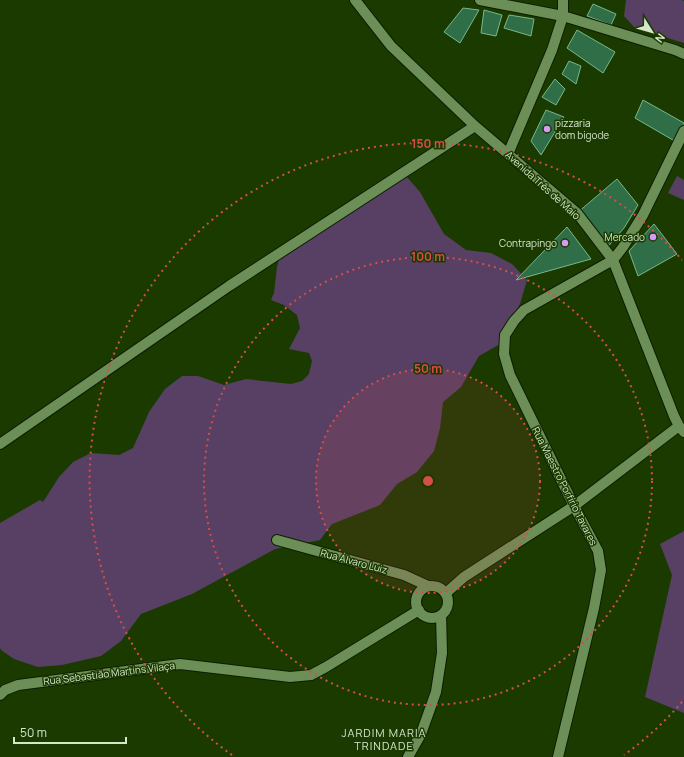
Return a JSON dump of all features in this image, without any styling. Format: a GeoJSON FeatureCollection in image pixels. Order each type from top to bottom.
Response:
{"type":"FeatureCollection","features":[{"type":"Feature","properties":{"kind":"street","name":"Avenida Três de Maio"},"geometry":{"type":"LineString","coordinates":[[355,0],[391,46],[475,126],[576,213],[613,260],[674,416],[681,429]]}},
{"type":"Feature","properties":{"kind":"street"},"geometry":{"type":"LineString","coordinates":[[480,0],[563,16],[676,50],[684,54]]}},
{"type":"Feature","properties":{"kind":"street"},"geometry":{"type":"LineString","coordinates":[[508,154],[552,50],[563,16],[563,0]]}},
{"type":"Feature","properties":{"kind":"street"},"geometry":{"type":"LineString","coordinates":[[0,444],[230,286],[475,126]]}},
{"type":"Feature","properties":{"kind":"street"},"geometry":{"type":"LineString","coordinates":[[613,260],[643,215],[684,131]]}},
{"type":"Feature","properties":{"kind":"street","name":"Rua Maestro Porfírio Tavares"},"geometry":{"type":"LineString","coordinates":[[558,757],[594,608],[601,570],[598,551],[574,506],[510,375],[504,354],[505,335],[514,321],[524,310],[613,260]]}},
{"type":"Feature","properties":{"kind":"street"},"geometry":{"type":"LineString","coordinates":[[446,593],[464,577],[574,506],[681,429]]}},
{"type":"Feature","properties":{"kind":"street","name":"Rua Álvaro Luiz"},"geometry":{"type":"LineString","coordinates":[[277,540],[404,575],[428,586]]}},
{"type":"Feature","properties":{"kind":"street"},"geometry":{"type":"LineString","coordinates":[[428,586],[438,587],[446,593],[448,597],[447,607],[441,615],[436,617],[427,616],[419,610],[417,606],[418,596],[420,592],[428,586]]}},
{"type":"Feature","properties":{"kind":"street","name":"Rua Sebastião Martins Vilaça"},"geometry":{"type":"LineString","coordinates":[[0,695],[5,690],[18,685],[180,664],[290,677],[311,675],[419,610]]}},
{"type":"Feature","properties":{"kind":"street"},"geometry":{"type":"LineString","coordinates":[[408,757],[421,734],[436,692],[442,653],[441,615]]}},
{"type":"Feature","properties":{"kind":"shaded area"},"geometry":{"type":"Polygon","coordinates":[[[626,0],[684,1],[684,43],[635,28],[624,16],[626,0]]]}},
{"type":"Feature","properties":{"kind":"shaded area"},"geometry":{"type":"Polygon","coordinates":[[[406,176],[420,192],[444,234],[466,250],[491,253],[512,264],[527,280],[520,304],[500,344],[479,356],[461,387],[443,402],[440,428],[434,451],[417,472],[397,484],[380,505],[332,524],[320,540],[275,549],[192,594],[141,614],[121,641],[101,656],[62,665],[38,667],[14,659],[1,650],[0,523],[40,500],[43,502],[59,477],[73,462],[91,453],[119,455],[133,448],[149,412],[165,389],[182,376],[198,376],[224,385],[246,379],[291,384],[302,381],[309,374],[312,361],[309,353],[289,349],[300,328],[297,315],[284,305],[271,300],[274,293],[277,267],[282,249],[406,176]]]}},
{"type":"Feature","properties":{"kind":"shaded area"},"geometry":{"type":"Polygon","coordinates":[[[677,176],[684,180],[684,200],[668,193],[677,176]]]}},
{"type":"Feature","properties":{"kind":"shaded area"},"geometry":{"type":"Polygon","coordinates":[[[684,531],[684,713],[645,697],[672,575],[660,544],[684,531]]]}},
{"type":"Feature","properties":{"kind":"building"},"geometry":{"type":"Polygon","coordinates":[[[593,4],[616,14],[611,25],[587,16],[593,4]]]}},
{"type":"Feature","properties":{"kind":"building"},"geometry":{"type":"Polygon","coordinates":[[[463,8],[479,10],[460,43],[444,32],[463,8]]]}},
{"type":"Feature","properties":{"kind":"building"},"geometry":{"type":"Polygon","coordinates":[[[484,10],[502,15],[496,36],[481,33],[484,10]]]}},
{"type":"Feature","properties":{"kind":"building"},"geometry":{"type":"Polygon","coordinates":[[[509,15],[534,19],[531,36],[504,28],[509,15]]]}},
{"type":"Feature","properties":{"kind":"building"},"geometry":{"type":"Polygon","coordinates":[[[577,30],[615,52],[603,73],[567,48],[577,30]]]}},
{"type":"Feature","properties":{"kind":"building"},"geometry":{"type":"Polygon","coordinates":[[[569,61],[581,66],[576,84],[562,74],[569,61]]]}},
{"type":"Feature","properties":{"kind":"building"},"geometry":{"type":"Polygon","coordinates":[[[555,79],[565,89],[556,105],[542,97],[555,79]]]}},
{"type":"Feature","properties":{"kind":"building"},"geometry":{"type":"Polygon","coordinates":[[[643,100],[684,123],[684,131],[678,143],[635,118],[643,100]]]}},
{"type":"Feature","properties":{"kind":"building","name":"pizzaria dom bigode"},"geometry":{"type":"Polygon","coordinates":[[[546,110],[564,117],[541,155],[531,141],[546,110]]]}},
{"type":"Feature","properties":{"kind":"building"},"geometry":{"type":"Polygon","coordinates":[[[617,179],[638,205],[624,228],[605,250],[577,213],[617,179]]]}},
{"type":"Feature","properties":{"kind":"building","name":"Mercado"},"geometry":{"type":"Polygon","coordinates":[[[654,224],[677,254],[638,276],[629,251],[654,224]]]}},
{"type":"Feature","properties":{"kind":"building","name":"Contrapingo"},"geometry":{"type":"Polygon","coordinates":[[[567,227],[591,259],[516,280],[567,227]]]}},
{"type":"Feature","properties":{"kind":"place","name":"pizzaria dom bigode"},"geometry":{"type":"Point","coordinates":[547,129]}},
{"type":"Feature","properties":{"kind":"place","name":"Mercado"},"geometry":{"type":"Point","coordinates":[653,237]}},
{"type":"Feature","properties":{"kind":"place","name":"Contrapingo"},"geometry":{"type":"Point","coordinates":[565,243]}},
{"type":"Feature","properties":{"kind":"district","name":"JARDIM MARIA TRINDADE"},"geometry":{"type":"Point","coordinates":[384,739]}}]}
